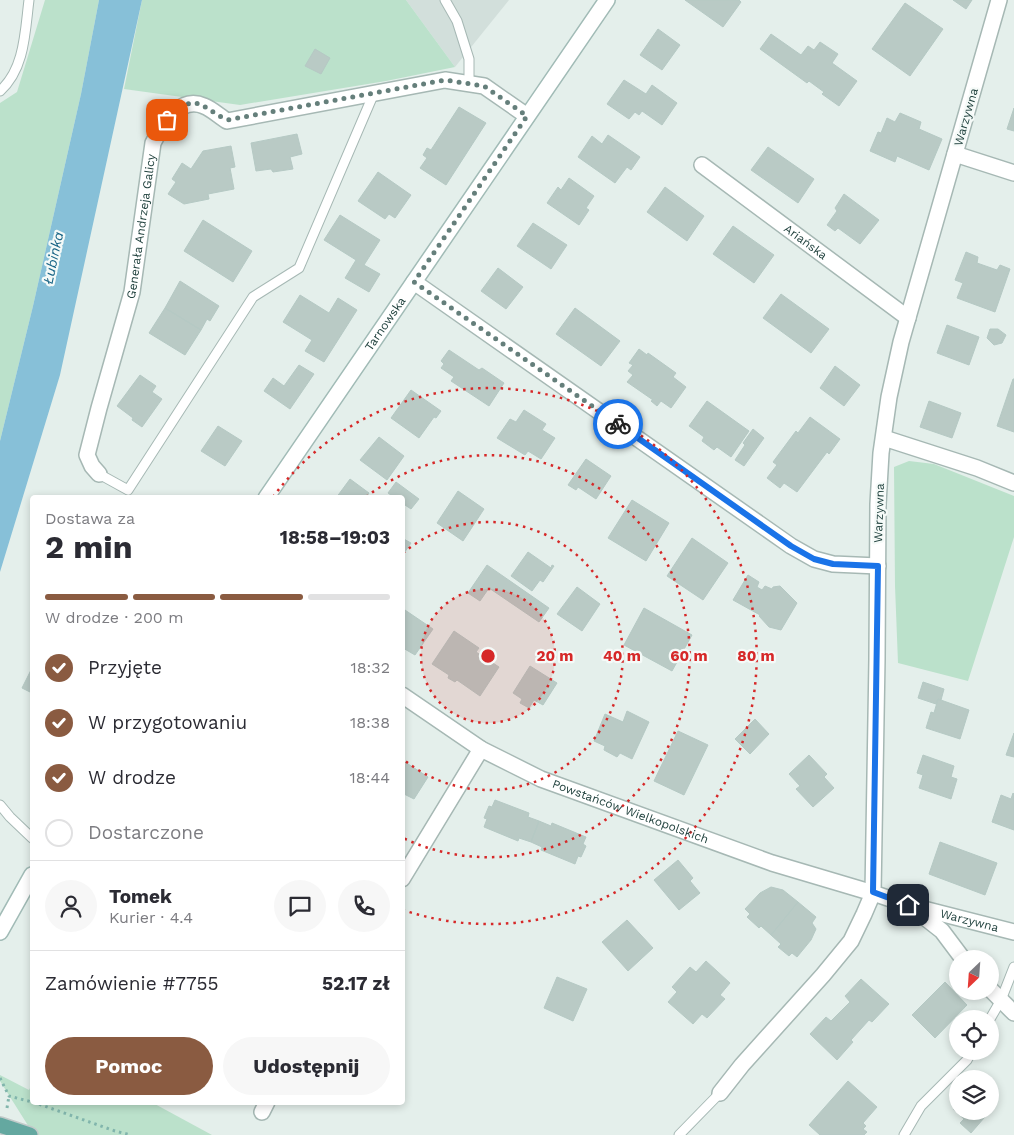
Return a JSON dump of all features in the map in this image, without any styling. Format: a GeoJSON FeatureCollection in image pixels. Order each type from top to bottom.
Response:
{"type":"FeatureCollection","features":[{"type":"Feature","properties":{"kind":"main road"},"geometry":{"type":"LineString","coordinates":[[0,1125],[30,1135]]}},
{"type":"Feature","properties":{"kind":"street","name":"Tarnowska"},"geometry":{"type":"LineString","coordinates":[[268,495],[607,0]]}},
{"type":"Feature","properties":{"kind":"street","name":"Warzywna"},"geometry":{"type":"LineString","coordinates":[[999,0],[901,342],[889,397],[878,504],[873,892],[908,905],[1014,932]]}},
{"type":"Feature","properties":{"kind":"street","name":"Generała Andrzeja Galicy"},"geometry":{"type":"LineString","coordinates":[[99,474],[92,466],[88,455],[99,408],[132,292],[153,143],[159,131],[176,110],[187,104],[198,103],[227,120],[445,80],[484,86],[527,116]]}},
{"type":"Feature","properties":{"kind":"street"},"geometry":{"type":"LineString","coordinates":[[955,154],[1014,173]]}},
{"type":"Feature","properties":{"kind":"street","name":"Ariańska"},"geometry":{"type":"LineString","coordinates":[[702,165],[908,318]]}},
{"type":"Feature","properties":{"kind":"street"},"geometry":{"type":"LineString","coordinates":[[414,282],[791,546],[814,559],[833,564],[878,566]]}},
{"type":"Feature","properties":{"kind":"street"},"geometry":{"type":"LineString","coordinates":[[884,438],[977,468],[1014,483]]}},
{"type":"Feature","properties":{"kind":"street","name":"Powstańców Wielkopolskich"},"geometry":{"type":"LineString","coordinates":[[405,697],[481,749],[541,779],[772,863],[873,892]]}},
{"type":"Feature","properties":{"kind":"street"},"geometry":{"type":"LineString","coordinates":[[405,874],[481,749]]}},
{"type":"Feature","properties":{"kind":"street"},"geometry":{"type":"LineString","coordinates":[[0,932],[30,879]]}},
{"type":"Feature","properties":{"kind":"street"},"geometry":{"type":"LineString","coordinates":[[720,1092],[851,941],[873,892]]}},
{"type":"Feature","properties":{"kind":"street"},"geometry":{"type":"LineString","coordinates":[[908,905],[942,931],[956,950]]}},
{"type":"Feature","properties":{"kind":"street"},"geometry":{"type":"LineString","coordinates":[[999,998],[1014,1013]]}},
{"type":"Feature","properties":{"kind":"lane"},"geometry":{"type":"LineString","coordinates":[[0,91],[10,82],[22,52],[29,0]]}},
{"type":"Feature","properties":{"kind":"lane"},"geometry":{"type":"LineString","coordinates":[[445,0],[456,21],[469,59],[469,84]]}},
{"type":"Feature","properties":{"kind":"lane"},"geometry":{"type":"LineString","coordinates":[[99,474],[128,490],[253,297],[299,268],[374,93]]}},
{"type":"Feature","properties":{"kind":"lane"},"geometry":{"type":"LineString","coordinates":[[0,805],[30,836]]}},
{"type":"Feature","properties":{"kind":"lane"},"geometry":{"type":"LineString","coordinates":[[999,988],[1014,967]]}},
{"type":"Feature","properties":{"kind":"lane"},"geometry":{"type":"LineString","coordinates":[[904,1135],[921,1106],[965,1060]]}},
{"type":"Feature","properties":{"kind":"lane"},"geometry":{"type":"LineString","coordinates":[[679,1135],[720,1092]]}},
{"type":"Feature","properties":{"kind":"path"},"geometry":{"type":"LineString","coordinates":[[0,1078],[10,1096],[30,1101]]}},
{"type":"Feature","properties":{"kind":"path"},"geometry":{"type":"LineString","coordinates":[[41,1105],[131,1135]]}},
{"type":"Feature","properties":{"kind":"shaded area"},"geometry":{"type":"Polygon","coordinates":[[[406,0],[509,0],[455,67],[406,0]]]}},
{"type":"Feature","properties":{"kind":"green space"},"geometry":{"type":"Polygon","coordinates":[[[45,0],[99,0],[81,94],[0,441],[0,103],[17,92],[45,0]]]}},
{"type":"Feature","properties":{"kind":"green space"},"geometry":{"type":"Polygon","coordinates":[[[142,0],[406,0],[455,67],[386,81],[240,105],[124,89],[142,0]]]}},
{"type":"Feature","properties":{"kind":"green space"},"geometry":{"type":"Polygon","coordinates":[[[909,461],[934,464],[1014,496],[1014,537],[968,681],[898,663],[894,467],[909,461]]]}},
{"type":"Feature","properties":{"kind":"green space"},"geometry":{"type":"Polygon","coordinates":[[[0,1075],[29,1090],[30,1088],[30,1105],[157,1105],[212,1135],[34,1135],[0,1081],[0,1075]]]}},
{"type":"Feature","properties":{"kind":"water","name":"Łubinka"},"geometry":{"type":"Polygon","coordinates":[[[99,0],[142,0],[60,375],[0,572],[0,441],[81,94],[99,0]]]}},
{"type":"Feature","properties":{"kind":"building"},"geometry":{"type":"Polygon","coordinates":[[[685,0],[739,0],[741,2],[723,27],[685,0]]]}},
{"type":"Feature","properties":{"kind":"building"},"geometry":{"type":"Polygon","coordinates":[[[953,0],[972,0],[966,9],[953,0]]]}},
{"type":"Feature","properties":{"kind":"building"},"geometry":{"type":"Polygon","coordinates":[[[905,3],[943,29],[910,76],[872,49],[905,3]]]}},
{"type":"Feature","properties":{"kind":"building"},"geometry":{"type":"Polygon","coordinates":[[[658,29],[680,45],[662,70],[640,55],[658,29]]]}},
{"type":"Feature","properties":{"kind":"building"},"geometry":{"type":"Polygon","coordinates":[[[771,34],[801,55],[808,46],[814,50],[820,42],[838,54],[832,63],[857,81],[839,106],[822,94],[824,92],[809,81],[807,83],[760,49],[771,34]]]}},
{"type":"Feature","properties":{"kind":"building"},"geometry":{"type":"Polygon","coordinates":[[[315,49],[330,58],[321,74],[305,66],[315,49]]]}},
{"type":"Feature","properties":{"kind":"building"},"geometry":{"type":"Polygon","coordinates":[[[624,80],[646,94],[652,85],[677,103],[662,125],[642,111],[639,115],[635,112],[629,119],[607,104],[624,80]]]}},
{"type":"Feature","properties":{"kind":"building"},"geometry":{"type":"Polygon","coordinates":[[[459,107],[486,123],[446,185],[420,168],[427,158],[423,155],[427,148],[431,150],[459,107]]]}},
{"type":"Feature","properties":{"kind":"building"},"geometry":{"type":"Polygon","coordinates":[[[1014,108],[1014,131],[1007,129],[1014,108]]]}},
{"type":"Feature","properties":{"kind":"building"},"geometry":{"type":"Polygon","coordinates":[[[900,113],[921,122],[919,129],[942,139],[929,170],[897,156],[895,162],[870,151],[878,132],[881,133],[887,118],[895,122],[900,113]]]}},
{"type":"Feature","properties":{"kind":"building"},"geometry":{"type":"Polygon","coordinates":[[[297,134],[302,154],[290,157],[293,169],[273,172],[271,169],[256,171],[251,143],[297,134]]]}},
{"type":"Feature","properties":{"kind":"building"},"geometry":{"type":"Polygon","coordinates":[[[608,135],[640,157],[631,170],[627,167],[615,183],[578,157],[592,136],[602,144],[608,135]]]}},
{"type":"Feature","properties":{"kind":"building"},"geometry":{"type":"Polygon","coordinates":[[[231,146],[235,167],[230,168],[234,189],[208,194],[209,199],[184,204],[168,194],[176,182],[172,179],[182,163],[191,169],[203,151],[231,146]]]}},
{"type":"Feature","properties":{"kind":"building"},"geometry":{"type":"Polygon","coordinates":[[[768,147],[814,179],[798,203],[751,170],[768,147]]]}},
{"type":"Feature","properties":{"kind":"building"},"geometry":{"type":"Polygon","coordinates":[[[378,172],[411,195],[395,218],[389,214],[385,219],[358,201],[378,172]]]}},
{"type":"Feature","properties":{"kind":"building"},"geometry":{"type":"Polygon","coordinates":[[[569,178],[594,196],[586,208],[589,210],[579,225],[547,203],[558,187],[561,190],[569,178]]]}},
{"type":"Feature","properties":{"kind":"building"},"geometry":{"type":"Polygon","coordinates":[[[665,187],[704,216],[687,241],[647,212],[665,187]]]}},
{"type":"Feature","properties":{"kind":"building"},"geometry":{"type":"Polygon","coordinates":[[[844,194],[879,220],[860,244],[838,228],[835,231],[827,225],[837,211],[835,208],[844,194]]]}},
{"type":"Feature","properties":{"kind":"building"},"geometry":{"type":"Polygon","coordinates":[[[340,215],[380,240],[364,265],[380,274],[369,292],[345,278],[356,260],[324,240],[340,215]]]}},
{"type":"Feature","properties":{"kind":"building"},"geometry":{"type":"Polygon","coordinates":[[[203,220],[252,251],[233,282],[184,251],[203,220]]]}},
{"type":"Feature","properties":{"kind":"building"},"geometry":{"type":"Polygon","coordinates":[[[533,223],[567,245],[551,269],[517,246],[533,223]]]}},
{"type":"Feature","properties":{"kind":"building"},"geometry":{"type":"Polygon","coordinates":[[[733,226],[774,255],[754,283],[713,254],[733,226]]]}},
{"type":"Feature","properties":{"kind":"building"},"geometry":{"type":"Polygon","coordinates":[[[966,252],[978,257],[977,263],[997,270],[1000,265],[1010,269],[995,312],[957,298],[963,283],[955,280],[966,252]]]}},
{"type":"Feature","properties":{"kind":"building"},"geometry":{"type":"Polygon","coordinates":[[[498,268],[523,287],[506,309],[481,291],[498,268]]]}},
{"type":"Feature","properties":{"kind":"building"},"geometry":{"type":"Polygon","coordinates":[[[180,281],[219,306],[210,321],[207,319],[201,330],[165,308],[180,281]]]}},
{"type":"Feature","properties":{"kind":"building"},"geometry":{"type":"Polygon","coordinates":[[[781,294],[829,329],[811,353],[763,318],[781,294]]]}},
{"type":"Feature","properties":{"kind":"building"},"geometry":{"type":"Polygon","coordinates":[[[300,295],[329,313],[338,298],[357,310],[324,362],[305,351],[312,340],[283,322],[300,295]]]}},
{"type":"Feature","properties":{"kind":"building"},"geometry":{"type":"Polygon","coordinates":[[[165,308],[201,330],[185,355],[149,333],[165,308]]]}},
{"type":"Feature","properties":{"kind":"building"},"geometry":{"type":"Polygon","coordinates":[[[575,308],[620,341],[601,366],[556,334],[575,308]]]}},
{"type":"Feature","properties":{"kind":"building"},"geometry":{"type":"Polygon","coordinates":[[[947,325],[979,337],[969,365],[937,353],[947,325]]]}},
{"type":"Feature","properties":{"kind":"building"},"geometry":{"type":"Polygon","coordinates":[[[990,329],[998,329],[1006,335],[1002,343],[994,345],[987,338],[990,329]]]}},
{"type":"Feature","properties":{"kind":"building"},"geometry":{"type":"Polygon","coordinates":[[[639,349],[647,355],[648,353],[676,373],[673,377],[686,387],[671,408],[661,401],[657,406],[651,401],[653,400],[627,382],[633,375],[628,371],[633,365],[629,363],[639,349]]]}},
{"type":"Feature","properties":{"kind":"building"},"geometry":{"type":"Polygon","coordinates":[[[449,350],[479,370],[482,368],[504,383],[489,406],[451,381],[454,377],[441,368],[444,364],[441,361],[449,350]]]}},
{"type":"Feature","properties":{"kind":"building"},"geometry":{"type":"Polygon","coordinates":[[[299,365],[314,374],[290,409],[264,391],[273,378],[284,386],[299,365]]]}},
{"type":"Feature","properties":{"kind":"building"},"geometry":{"type":"Polygon","coordinates":[[[835,366],[860,385],[844,406],[820,388],[835,366]]]}},
{"type":"Feature","properties":{"kind":"building"},"geometry":{"type":"Polygon","coordinates":[[[140,375],[156,386],[152,392],[162,399],[142,427],[117,406],[140,375]]]}},
{"type":"Feature","properties":{"kind":"building"},"geometry":{"type":"Polygon","coordinates":[[[1014,379],[1014,432],[997,426],[1014,379]]]}},
{"type":"Feature","properties":{"kind":"building"},"geometry":{"type":"Polygon","coordinates":[[[411,390],[441,411],[436,418],[434,417],[419,438],[391,418],[411,390]]]}},
{"type":"Feature","properties":{"kind":"building"},"geometry":{"type":"Polygon","coordinates":[[[707,401],[749,431],[731,457],[717,447],[714,450],[702,441],[704,437],[689,426],[707,401]]]}},
{"type":"Feature","properties":{"kind":"building"},"geometry":{"type":"Polygon","coordinates":[[[929,401],[961,413],[952,438],[920,427],[929,401]]]}},
{"type":"Feature","properties":{"kind":"building"},"geometry":{"type":"Polygon","coordinates":[[[524,410],[546,424],[542,430],[555,438],[541,459],[528,451],[525,455],[497,438],[510,419],[516,422],[524,410]]]}},
{"type":"Feature","properties":{"kind":"building"},"geometry":{"type":"Polygon","coordinates":[[[810,417],[840,439],[829,454],[827,452],[797,492],[784,483],[780,488],[767,478],[777,465],[773,462],[796,431],[798,433],[810,417]]]}},
{"type":"Feature","properties":{"kind":"building"},"geometry":{"type":"Polygon","coordinates":[[[218,426],[242,441],[225,466],[201,451],[218,426]]]}},
{"type":"Feature","properties":{"kind":"building"},"geometry":{"type":"Polygon","coordinates":[[[753,429],[764,438],[744,466],[735,460],[745,445],[743,443],[753,429]]]}},
{"type":"Feature","properties":{"kind":"building"},"geometry":{"type":"Polygon","coordinates":[[[379,437],[404,456],[387,480],[360,460],[379,437]]]}},
{"type":"Feature","properties":{"kind":"building"},"geometry":{"type":"Polygon","coordinates":[[[586,459],[611,476],[596,499],[578,487],[576,490],[568,485],[586,459]]]}},
{"type":"Feature","properties":{"kind":"building"},"geometry":{"type":"Polygon","coordinates":[[[350,479],[369,493],[368,495],[338,495],[350,479]]]}},
{"type":"Feature","properties":{"kind":"building"},"geometry":{"type":"Polygon","coordinates":[[[396,482],[419,499],[411,509],[405,505],[405,495],[391,495],[388,493],[396,482]]]}},
{"type":"Feature","properties":{"kind":"building"},"geometry":{"type":"Polygon","coordinates":[[[458,491],[484,509],[463,541],[437,523],[458,491]]]}},
{"type":"Feature","properties":{"kind":"building"},"geometry":{"type":"Polygon","coordinates":[[[632,500],[669,523],[646,561],[608,538],[632,500]]]}},
{"type":"Feature","properties":{"kind":"building"},"geometry":{"type":"Polygon","coordinates":[[[692,538],[728,563],[703,600],[667,576],[692,538]]]}},
{"type":"Feature","properties":{"kind":"building"},"geometry":{"type":"Polygon","coordinates":[[[405,540],[411,543],[405,552],[405,540]]]}},
{"type":"Feature","properties":{"kind":"building"},"geometry":{"type":"Polygon","coordinates":[[[528,552],[551,568],[552,565],[554,566],[543,582],[540,580],[532,591],[511,576],[528,552]]]}},
{"type":"Feature","properties":{"kind":"building"},"geometry":{"type":"Polygon","coordinates":[[[487,565],[549,608],[539,622],[489,588],[480,601],[468,593],[487,565]]]}},
{"type":"Feature","properties":{"kind":"building"},"geometry":{"type":"Polygon","coordinates":[[[748,575],[759,582],[757,587],[762,590],[765,586],[772,589],[773,587],[780,586],[797,603],[781,630],[769,627],[760,615],[733,600],[748,575]]]}},
{"type":"Feature","properties":{"kind":"building"},"geometry":{"type":"Polygon","coordinates":[[[577,587],[600,604],[582,631],[557,614],[577,587]]]}},
{"type":"Feature","properties":{"kind":"building"},"geometry":{"type":"Polygon","coordinates":[[[644,608],[692,635],[672,671],[624,645],[644,608]]]}},
{"type":"Feature","properties":{"kind":"building"},"geometry":{"type":"Polygon","coordinates":[[[405,610],[433,629],[415,655],[405,649],[405,610]]]}},
{"type":"Feature","properties":{"kind":"building"},"geometry":{"type":"Polygon","coordinates":[[[454,631],[479,648],[476,652],[499,667],[480,696],[457,680],[455,682],[448,678],[449,675],[432,664],[454,631]]]}},
{"type":"Feature","properties":{"kind":"building"},"geometry":{"type":"Polygon","coordinates":[[[530,666],[557,683],[543,705],[534,700],[529,708],[520,703],[522,699],[513,693],[530,666]]]}},
{"type":"Feature","properties":{"kind":"building"},"geometry":{"type":"Polygon","coordinates":[[[30,672],[30,692],[22,688],[30,672]]]}},
{"type":"Feature","properties":{"kind":"building"},"geometry":{"type":"Polygon","coordinates":[[[923,682],[944,689],[941,700],[938,699],[936,704],[918,698],[923,682]]]}},
{"type":"Feature","properties":{"kind":"building"},"geometry":{"type":"Polygon","coordinates":[[[938,699],[969,710],[960,739],[926,728],[931,712],[934,713],[938,699]]]}},
{"type":"Feature","properties":{"kind":"building"},"geometry":{"type":"Polygon","coordinates":[[[627,711],[649,722],[632,759],[620,753],[617,757],[604,750],[605,746],[594,741],[605,714],[623,722],[627,711]]]}},
{"type":"Feature","properties":{"kind":"building"},"geometry":{"type":"Polygon","coordinates":[[[755,719],[769,734],[750,754],[735,739],[755,719]]]}},
{"type":"Feature","properties":{"kind":"building"},"geometry":{"type":"Polygon","coordinates":[[[678,731],[708,745],[684,795],[654,781],[678,731]]]}},
{"type":"Feature","properties":{"kind":"building"},"geometry":{"type":"Polygon","coordinates":[[[1014,733],[1014,757],[1006,755],[1014,733]]]}},
{"type":"Feature","properties":{"kind":"building"},"geometry":{"type":"Polygon","coordinates":[[[809,755],[827,774],[824,777],[834,788],[813,807],[796,789],[800,786],[789,774],[809,755]]]}},
{"type":"Feature","properties":{"kind":"building"},"geometry":{"type":"Polygon","coordinates":[[[923,755],[954,766],[951,777],[957,779],[951,799],[919,788],[923,775],[917,773],[923,755]]]}},
{"type":"Feature","properties":{"kind":"building"},"geometry":{"type":"Polygon","coordinates":[[[405,762],[428,777],[414,799],[405,794],[405,762]]]}},
{"type":"Feature","properties":{"kind":"building"},"geometry":{"type":"Polygon","coordinates":[[[1013,793],[1014,830],[992,822],[1001,795],[1011,799],[1013,793]]]}},
{"type":"Feature","properties":{"kind":"building"},"geometry":{"type":"Polygon","coordinates":[[[495,800],[529,813],[528,817],[539,821],[531,842],[519,838],[518,841],[484,827],[487,819],[484,818],[489,806],[492,807],[495,800]]]}},
{"type":"Feature","properties":{"kind":"building"},"geometry":{"type":"Polygon","coordinates":[[[539,821],[551,826],[552,823],[586,837],[583,844],[586,846],[581,857],[578,856],[575,864],[541,850],[542,847],[531,842],[539,821]]]}},
{"type":"Feature","properties":{"kind":"building"},"geometry":{"type":"Polygon","coordinates":[[[940,842],[997,863],[985,895],[929,874],[940,842]]]}},
{"type":"Feature","properties":{"kind":"building"},"geometry":{"type":"Polygon","coordinates":[[[678,860],[693,878],[690,881],[700,893],[679,910],[654,880],[678,860]]]}},
{"type":"Feature","properties":{"kind":"building"},"geometry":{"type":"Polygon","coordinates":[[[771,887],[783,890],[798,902],[771,935],[761,926],[759,928],[747,917],[750,914],[745,909],[760,893],[771,887]]]}},
{"type":"Feature","properties":{"kind":"building"},"geometry":{"type":"Polygon","coordinates":[[[798,902],[816,917],[812,923],[816,929],[811,940],[797,957],[792,953],[789,956],[778,947],[781,944],[771,935],[798,902]]]}},
{"type":"Feature","properties":{"kind":"building"},"geometry":{"type":"Polygon","coordinates":[[[627,920],[653,948],[628,971],[602,942],[627,920]]]}},
{"type":"Feature","properties":{"kind":"building"},"geometry":{"type":"Polygon","coordinates":[[[706,961],[730,983],[720,995],[725,999],[707,1018],[702,1014],[693,1024],[668,1002],[677,992],[672,987],[690,967],[696,972],[706,961]]]}},
{"type":"Feature","properties":{"kind":"building"},"geometry":{"type":"Polygon","coordinates":[[[557,977],[587,989],[573,1021],[544,1008],[557,977]]]}},
{"type":"Feature","properties":{"kind":"building"},"geometry":{"type":"Polygon","coordinates":[[[861,979],[889,1004],[872,1022],[869,1020],[851,1040],[853,1042],[837,1060],[810,1034],[826,1017],[831,1021],[850,1002],[845,996],[861,979]]]}},
{"type":"Feature","properties":{"kind":"building"},"geometry":{"type":"Polygon","coordinates":[[[945,982],[949,986],[949,1000],[962,1000],[967,1005],[962,1010],[949,1010],[949,1024],[935,1038],[912,1015],[945,982]]]}},
{"type":"Feature","properties":{"kind":"building"},"geometry":{"type":"Polygon","coordinates":[[[848,1081],[877,1107],[863,1123],[866,1126],[863,1129],[867,1132],[864,1135],[820,1135],[809,1125],[848,1081]]]}},
{"type":"Feature","properties":{"kind":"building"},"geometry":{"type":"Polygon","coordinates":[[[963,1120],[982,1120],[971,1133],[960,1123],[963,1120]]]}},
{"type":"Feature","properties":{"kind":"way so far"},"geometry":{"type":"LineString","coordinates":[[167,120],[176,110],[187,104],[198,103],[227,120],[445,80],[484,86],[527,116],[414,282],[618,424]]}},
{"type":"Feature","properties":{"kind":"route"},"geometry":{"type":"LineString","coordinates":[[618,424],[791,546],[814,559],[833,564],[878,566],[873,892],[908,905]]}}]}
